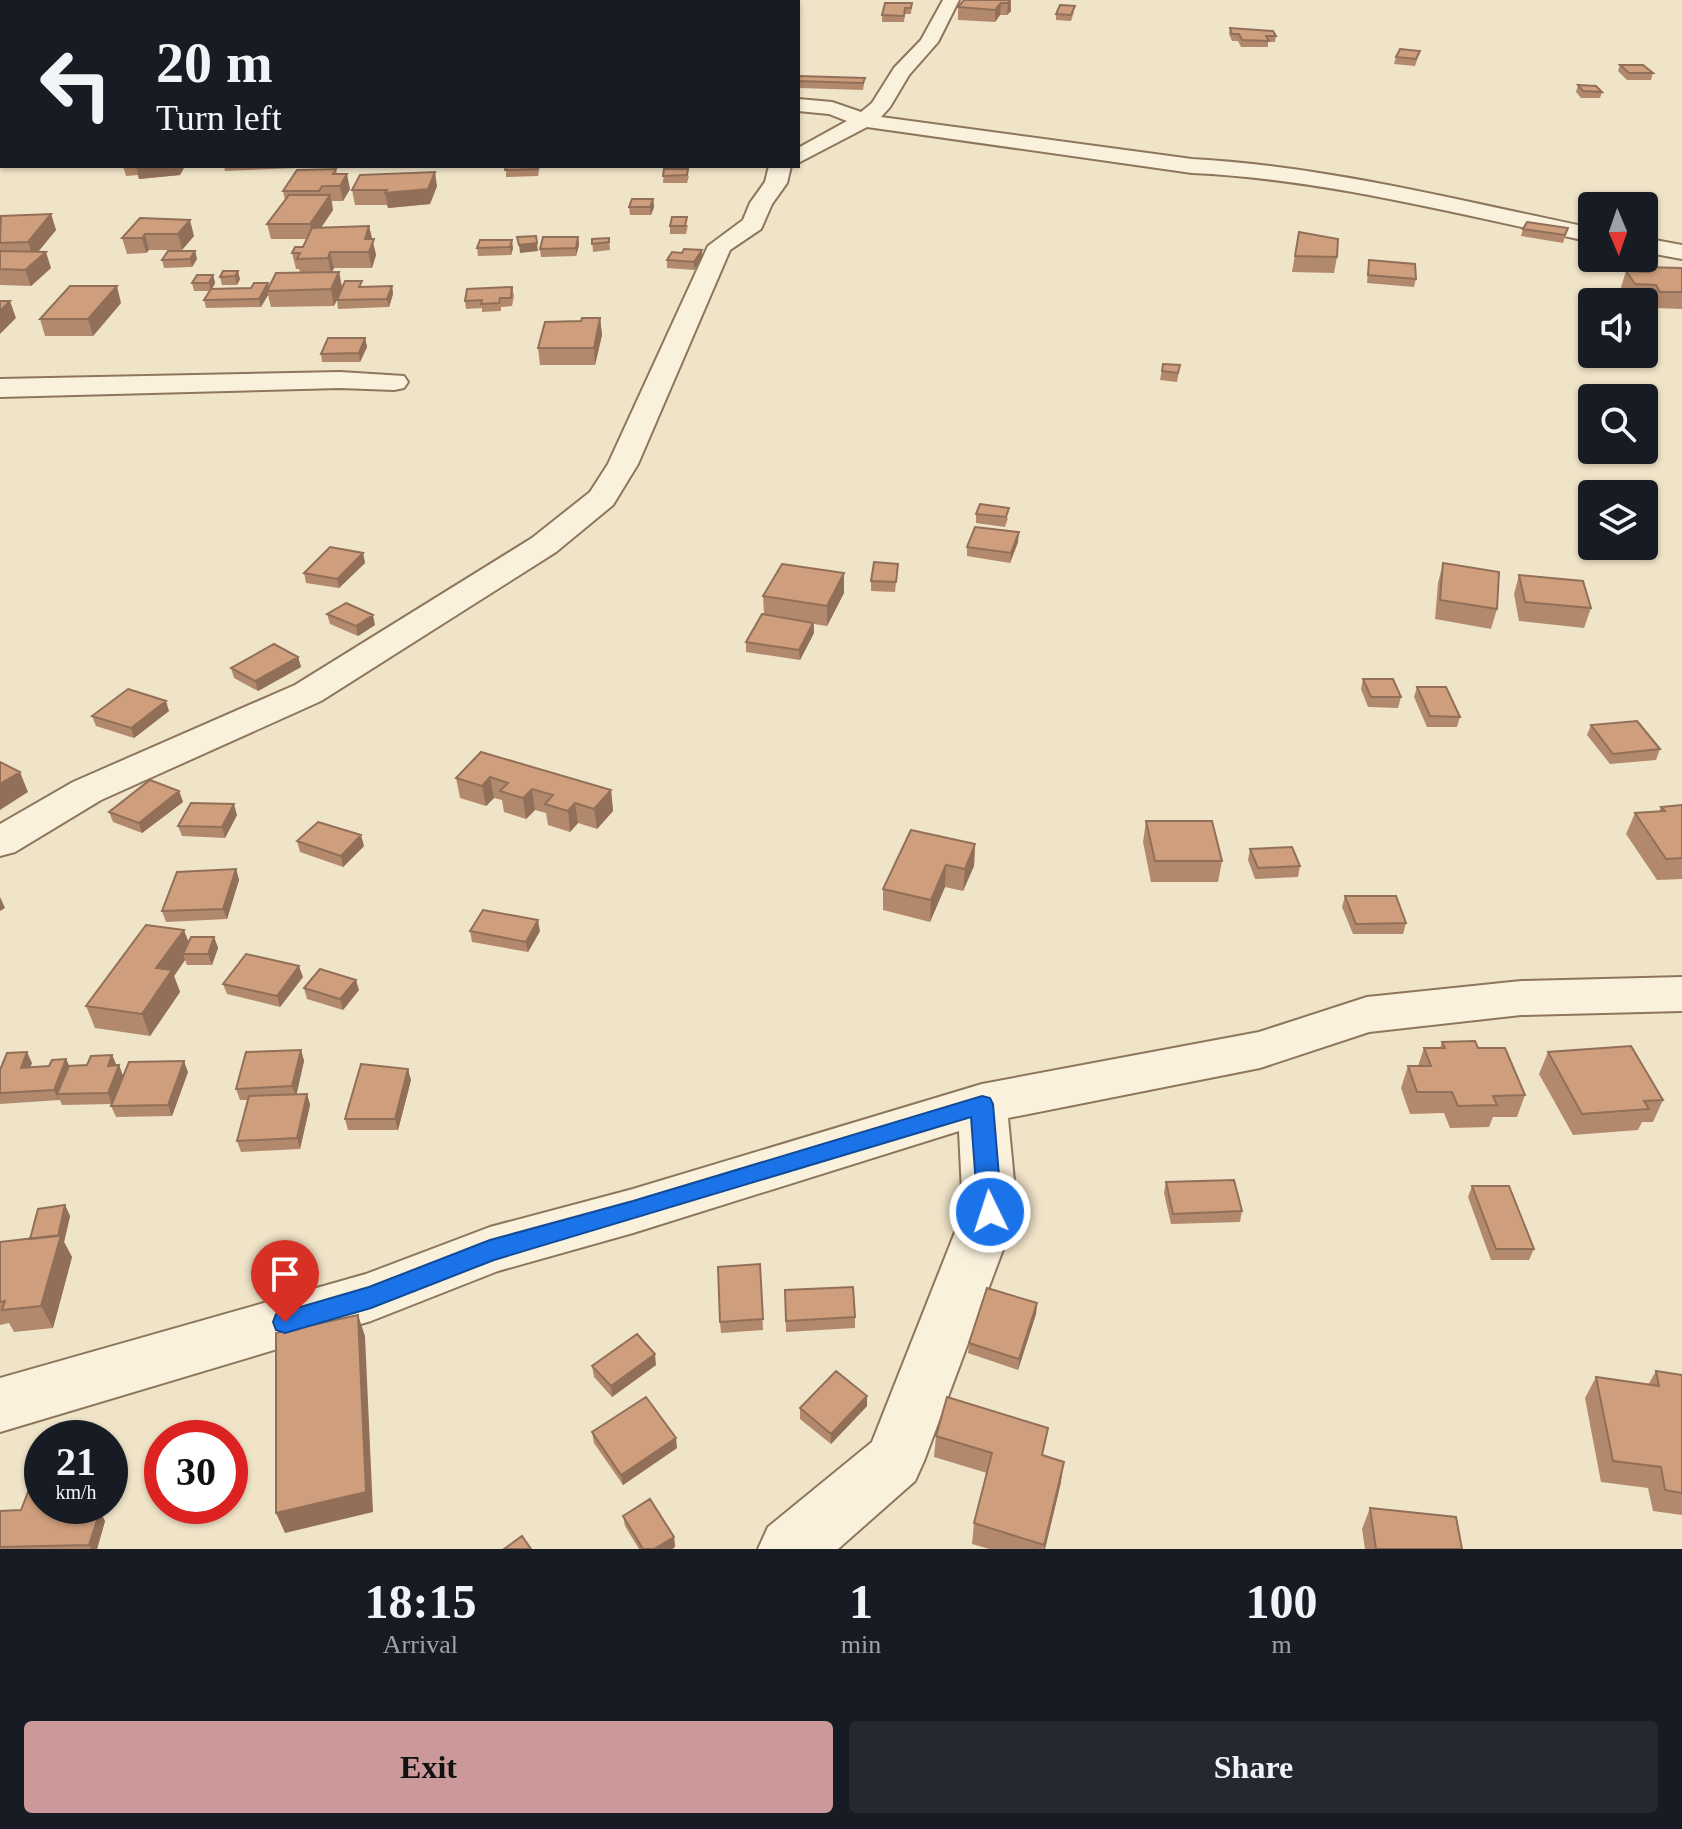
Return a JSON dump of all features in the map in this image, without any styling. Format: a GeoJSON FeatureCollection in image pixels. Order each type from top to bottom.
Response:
{"type":"FeatureCollection","features":[{"type":"Feature","properties":{"kind":"street"},"geometry":{"type":"LineString","coordinates":[[800,156],[864,120],[880,107],[901,72],[929,42],[951,0]]}},
{"type":"Feature","properties":{"kind":"street"},"geometry":{"type":"LineString","coordinates":[[800,105],[832,108],[864,120],[1309,180],[1578,232]]}},
{"type":"Feature","properties":{"kind":"street"},"geometry":{"type":"LineString","coordinates":[[0,842],[87,791],[308,693],[532,553],[602,498],[623,464],[720,246],[753,224],[761,203],[776,183],[780,168]]}},
{"type":"Feature","properties":{"kind":"street"},"geometry":{"type":"LineString","coordinates":[[1658,248],[1682,252]]}},
{"type":"Feature","properties":{"kind":"street"},"geometry":{"type":"LineString","coordinates":[[0,388],[340,380],[394,382]]}},
{"type":"Feature","properties":{"kind":"street"},"geometry":{"type":"LineString","coordinates":[[0,1405],[371,1297],[490,1250],[633,1211],[982,1104],[1260,1050],[1367,1015],[1521,998],[1682,994]]}},
{"type":"Feature","properties":{"kind":"street"},"geometry":{"type":"LineString","coordinates":[[790,1549],[894,1461],[990,1212],[982,1104]]}},
{"type":"Feature","properties":{"kind":"building"},"geometry":{"type":"Polygon","coordinates":[[[964,0],[1010,0],[1001,3],[995,10],[958,7],[964,0]]]}},
{"type":"Feature","properties":{"kind":"building"},"geometry":{"type":"Polygon","coordinates":[[[885,3],[912,3],[911,8],[905,8],[904,16],[882,15],[885,3]]]}},
{"type":"Feature","properties":{"kind":"building"},"geometry":{"type":"Polygon","coordinates":[[[1060,5],[1075,6],[1071,15],[1056,14],[1060,5]]]}},
{"type":"Feature","properties":{"kind":"building"},"geometry":{"type":"Polygon","coordinates":[[[1230,28],[1273,31],[1276,36],[1266,36],[1269,41],[1242,40],[1239,34],[1232,34],[1230,28]]]}},
{"type":"Feature","properties":{"kind":"building"},"geometry":{"type":"Polygon","coordinates":[[[1400,49],[1420,51],[1416,59],[1396,57],[1400,49]]]}},
{"type":"Feature","properties":{"kind":"building"},"geometry":{"type":"Polygon","coordinates":[[[1620,65],[1643,65],[1653,73],[1629,73],[1620,65]]]}},
{"type":"Feature","properties":{"kind":"building"},"geometry":{"type":"Polygon","coordinates":[[[800,76],[865,78],[863,83],[800,81],[800,76]]]}},
{"type":"Feature","properties":{"kind":"building"},"geometry":{"type":"Polygon","coordinates":[[[1578,85],[1596,86],[1602,92],[1583,91],[1578,85]]]}},
{"type":"Feature","properties":{"kind":"building"},"geometry":{"type":"Polygon","coordinates":[[[506,168],[537,168],[537,169],[506,168]]]}},
{"type":"Feature","properties":{"kind":"building"},"geometry":{"type":"Polygon","coordinates":[[[336,169],[333,174],[347,174],[340,186],[322,186],[319,191],[283,191],[297,170],[336,169]]]}},
{"type":"Feature","properties":{"kind":"building"},"geometry":{"type":"Polygon","coordinates":[[[664,169],[688,169],[687,175],[663,176],[664,169]]]}},
{"type":"Feature","properties":{"kind":"building"},"geometry":{"type":"Polygon","coordinates":[[[435,172],[428,189],[385,193],[387,190],[352,190],[360,175],[435,172]]]}},
{"type":"Feature","properties":{"kind":"building"},"geometry":{"type":"Polygon","coordinates":[[[289,195],[330,195],[310,224],[267,224],[289,195]]]}},
{"type":"Feature","properties":{"kind":"building"},"geometry":{"type":"Polygon","coordinates":[[[632,199],[653,199],[650,207],[629,207],[632,199]]]}},
{"type":"Feature","properties":{"kind":"building"},"geometry":{"type":"Polygon","coordinates":[[[51,214],[28,242],[0,243],[1,216],[51,214]]]}},
{"type":"Feature","properties":{"kind":"building"},"geometry":{"type":"Polygon","coordinates":[[[672,217],[687,217],[685,226],[670,226],[672,217]]]}},
{"type":"Feature","properties":{"kind":"building"},"geometry":{"type":"Polygon","coordinates":[[[140,218],[190,220],[178,234],[122,238],[140,218]]]}},
{"type":"Feature","properties":{"kind":"building"},"geometry":{"type":"Polygon","coordinates":[[[1527,222],[1568,228],[1565,235],[1523,229],[1527,222]]]}},
{"type":"Feature","properties":{"kind":"building"},"geometry":{"type":"Polygon","coordinates":[[[369,226],[365,239],[374,239],[369,252],[330,252],[328,258],[297,259],[300,253],[292,253],[295,247],[303,247],[312,228],[369,226]]]}},
{"type":"Feature","properties":{"kind":"building"},"geometry":{"type":"Polygon","coordinates":[[[1299,232],[1338,239],[1337,257],[1295,256],[1299,232]]]}},
{"type":"Feature","properties":{"kind":"building"},"geometry":{"type":"Polygon","coordinates":[[[536,236],[537,243],[519,245],[517,237],[536,236]]]}},
{"type":"Feature","properties":{"kind":"building"},"geometry":{"type":"Polygon","coordinates":[[[543,237],[578,237],[576,248],[540,249],[543,237]]]}},
{"type":"Feature","properties":{"kind":"building"},"geometry":{"type":"Polygon","coordinates":[[[609,238],[609,242],[592,244],[592,239],[609,238]]]}},
{"type":"Feature","properties":{"kind":"building"},"geometry":{"type":"Polygon","coordinates":[[[480,240],[512,240],[510,247],[477,248],[480,240]]]}},
{"type":"Feature","properties":{"kind":"building"},"geometry":{"type":"Polygon","coordinates":[[[684,249],[702,250],[694,262],[667,260],[672,252],[682,253],[684,249]]]}},
{"type":"Feature","properties":{"kind":"building"},"geometry":{"type":"Polygon","coordinates":[[[0,251],[46,252],[25,270],[0,269],[0,251]]]}},
{"type":"Feature","properties":{"kind":"building"},"geometry":{"type":"Polygon","coordinates":[[[168,251],[195,251],[190,259],[162,260],[168,251]]]}},
{"type":"Feature","properties":{"kind":"building"},"geometry":{"type":"Polygon","coordinates":[[[1369,260],[1415,264],[1416,279],[1368,275],[1369,260]]]}},
{"type":"Feature","properties":{"kind":"building"},"geometry":{"type":"Polygon","coordinates":[[[1682,268],[1682,292],[1660,292],[1656,285],[1635,284],[1627,272],[1682,268]]]}},
{"type":"Feature","properties":{"kind":"building"},"geometry":{"type":"Polygon","coordinates":[[[223,271],[238,271],[235,276],[220,277],[223,271]]]}},
{"type":"Feature","properties":{"kind":"building"},"geometry":{"type":"Polygon","coordinates":[[[339,272],[331,289],[267,291],[276,273],[339,272]]]}},
{"type":"Feature","properties":{"kind":"building"},"geometry":{"type":"Polygon","coordinates":[[[197,275],[213,275],[209,283],[192,283],[197,275]]]}},
{"type":"Feature","properties":{"kind":"building"},"geometry":{"type":"Polygon","coordinates":[[[345,281],[362,281],[359,287],[392,286],[387,299],[337,300],[345,281]]]}},
{"type":"Feature","properties":{"kind":"building"},"geometry":{"type":"Polygon","coordinates":[[[254,283],[268,283],[259,299],[204,300],[211,289],[251,288],[254,283]]]}},
{"type":"Feature","properties":{"kind":"building"},"geometry":{"type":"Polygon","coordinates":[[[70,286],[117,286],[88,319],[40,319],[70,286]]]}},
{"type":"Feature","properties":{"kind":"building"},"geometry":{"type":"Polygon","coordinates":[[[512,287],[511,298],[500,298],[499,303],[465,301],[467,289],[512,287]]]}},
{"type":"Feature","properties":{"kind":"building"},"geometry":{"type":"Polygon","coordinates":[[[0,301],[10,301],[0,311],[0,301]]]}},
{"type":"Feature","properties":{"kind":"building"},"geometry":{"type":"Polygon","coordinates":[[[582,318],[600,318],[594,348],[538,348],[545,322],[581,321],[582,318]]]}},
{"type":"Feature","properties":{"kind":"building"},"geometry":{"type":"Polygon","coordinates":[[[328,338],[365,338],[359,353],[321,354],[328,338]]]}},
{"type":"Feature","properties":{"kind":"building"},"geometry":{"type":"Polygon","coordinates":[[[1163,364],[1180,365],[1178,373],[1162,371],[1163,364]]]}},
{"type":"Feature","properties":{"kind":"building"},"geometry":{"type":"Polygon","coordinates":[[[980,504],[1009,508],[1006,517],[976,514],[980,504]]]}},
{"type":"Feature","properties":{"kind":"building"},"geometry":{"type":"Polygon","coordinates":[[[975,527],[1019,532],[1011,553],[967,547],[975,527]]]}},
{"type":"Feature","properties":{"kind":"building"},"geometry":{"type":"Polygon","coordinates":[[[330,547],[363,553],[337,579],[304,573],[330,547]]]}},
{"type":"Feature","properties":{"kind":"building"},"geometry":{"type":"Polygon","coordinates":[[[874,562],[898,564],[896,582],[871,581],[874,562]]]}},
{"type":"Feature","properties":{"kind":"building"},"geometry":{"type":"Polygon","coordinates":[[[1443,563],[1499,572],[1497,609],[1440,600],[1443,563]]]}},
{"type":"Feature","properties":{"kind":"building"},"geometry":{"type":"Polygon","coordinates":[[[782,564],[844,573],[827,606],[763,596],[782,564]]]}},
{"type":"Feature","properties":{"kind":"building"},"geometry":{"type":"Polygon","coordinates":[[[1519,575],[1583,581],[1591,608],[1525,602],[1519,575]]]}},
{"type":"Feature","properties":{"kind":"building"},"geometry":{"type":"Polygon","coordinates":[[[346,603],[373,615],[356,626],[327,614],[346,603]]]}},
{"type":"Feature","properties":{"kind":"building"},"geometry":{"type":"Polygon","coordinates":[[[762,614],[813,623],[799,650],[746,642],[762,614]]]}},
{"type":"Feature","properties":{"kind":"building"},"geometry":{"type":"Polygon","coordinates":[[[274,644],[298,657],[255,681],[231,668],[274,644]]]}},
{"type":"Feature","properties":{"kind":"building"},"geometry":{"type":"Polygon","coordinates":[[[1363,679],[1393,679],[1401,697],[1371,697],[1363,679]]]}},
{"type":"Feature","properties":{"kind":"building"},"geometry":{"type":"Polygon","coordinates":[[[1417,687],[1446,687],[1460,717],[1430,716],[1417,687]]]}},
{"type":"Feature","properties":{"kind":"building"},"geometry":{"type":"Polygon","coordinates":[[[128,689],[166,701],[131,728],[92,716],[128,689]]]}},
{"type":"Feature","properties":{"kind":"building"},"geometry":{"type":"Polygon","coordinates":[[[1637,721],[1660,749],[1613,754],[1591,725],[1637,721]]]}},
{"type":"Feature","properties":{"kind":"building"},"geometry":{"type":"Polygon","coordinates":[[[481,752],[611,790],[594,809],[575,803],[568,811],[545,804],[553,795],[532,789],[523,798],[500,791],[508,783],[490,777],[482,786],[456,778],[481,752]]]}},
{"type":"Feature","properties":{"kind":"building"},"geometry":{"type":"Polygon","coordinates":[[[0,762],[20,772],[0,784],[0,762]]]}},
{"type":"Feature","properties":{"kind":"building"},"geometry":{"type":"Polygon","coordinates":[[[150,780],[179,791],[139,823],[109,812],[150,780]]]}},
{"type":"Feature","properties":{"kind":"building"},"geometry":{"type":"Polygon","coordinates":[[[191,803],[234,804],[222,827],[178,826],[191,803]]]}},
{"type":"Feature","properties":{"kind":"building"},"geometry":{"type":"Polygon","coordinates":[[[1682,805],[1682,858],[1666,859],[1635,813],[1665,811],[1661,807],[1682,805]]]}},
{"type":"Feature","properties":{"kind":"building"},"geometry":{"type":"Polygon","coordinates":[[[1146,821],[1212,821],[1222,861],[1155,861],[1146,821]]]}},
{"type":"Feature","properties":{"kind":"building"},"geometry":{"type":"Polygon","coordinates":[[[318,822],[361,835],[341,856],[297,841],[318,822]]]}},
{"type":"Feature","properties":{"kind":"building"},"geometry":{"type":"Polygon","coordinates":[[[911,830],[975,844],[965,869],[946,865],[931,900],[883,889],[911,830]]]}},
{"type":"Feature","properties":{"kind":"building"},"geometry":{"type":"Polygon","coordinates":[[[1292,847],[1300,866],[1258,868],[1250,849],[1292,847]]]}},
{"type":"Feature","properties":{"kind":"building"},"geometry":{"type":"Polygon","coordinates":[[[236,869],[223,909],[162,911],[177,872],[236,869]]]}},
{"type":"Feature","properties":{"kind":"building"},"geometry":{"type":"Polygon","coordinates":[[[1345,896],[1396,896],[1406,923],[1356,924],[1345,896]]]}},
{"type":"Feature","properties":{"kind":"building"},"geometry":{"type":"Polygon","coordinates":[[[483,910],[538,920],[526,942],[470,931],[483,910]]]}},
{"type":"Feature","properties":{"kind":"building"},"geometry":{"type":"Polygon","coordinates":[[[146,925],[184,930],[156,968],[172,970],[142,1014],[86,1006],[146,925]]]}},
{"type":"Feature","properties":{"kind":"building"},"geometry":{"type":"Polygon","coordinates":[[[191,937],[214,937],[208,954],[183,954],[191,937]]]}},
{"type":"Feature","properties":{"kind":"building"},"geometry":{"type":"Polygon","coordinates":[[[246,954],[299,966],[277,996],[223,984],[246,954]]]}},
{"type":"Feature","properties":{"kind":"building"},"geometry":{"type":"Polygon","coordinates":[[[320,969],[356,980],[340,999],[304,988],[320,969]]]}},
{"type":"Feature","properties":{"kind":"building"},"geometry":{"type":"Polygon","coordinates":[[[1475,1041],[1478,1048],[1505,1048],[1525,1095],[1493,1096],[1497,1105],[1458,1106],[1452,1092],[1417,1092],[1408,1066],[1431,1066],[1424,1048],[1445,1048],[1442,1042],[1475,1041]]]}},
{"type":"Feature","properties":{"kind":"building"},"geometry":{"type":"Polygon","coordinates":[[[1631,1046],[1663,1100],[1644,1101],[1649,1109],[1582,1114],[1548,1052],[1631,1046]]]}},
{"type":"Feature","properties":{"kind":"building"},"geometry":{"type":"Polygon","coordinates":[[[301,1050],[292,1086],[236,1089],[246,1052],[301,1050]]]}},
{"type":"Feature","properties":{"kind":"building"},"geometry":{"type":"Polygon","coordinates":[[[27,1052],[21,1068],[49,1066],[52,1060],[66,1059],[54,1090],[0,1093],[0,1070],[7,1053],[27,1052]]]}},
{"type":"Feature","properties":{"kind":"building"},"geometry":{"type":"Polygon","coordinates":[[[112,1055],[108,1066],[119,1065],[108,1093],[57,1094],[69,1066],[87,1065],[91,1056],[112,1055]]]}},
{"type":"Feature","properties":{"kind":"building"},"geometry":{"type":"Polygon","coordinates":[[[184,1061],[168,1105],[111,1106],[129,1062],[184,1061]]]}},
{"type":"Feature","properties":{"kind":"building"},"geometry":{"type":"Polygon","coordinates":[[[361,1064],[408,1069],[395,1119],[345,1119],[361,1064]]]}},
{"type":"Feature","properties":{"kind":"building"},"geometry":{"type":"Polygon","coordinates":[[[307,1094],[297,1138],[237,1141],[249,1096],[307,1094]]]}},
{"type":"Feature","properties":{"kind":"building"},"geometry":{"type":"Polygon","coordinates":[[[1234,1180],[1242,1211],[1173,1214],[1166,1182],[1234,1180]]]}},
{"type":"Feature","properties":{"kind":"building"},"geometry":{"type":"Polygon","coordinates":[[[1472,1186],[1509,1186],[1534,1249],[1496,1249],[1472,1186]]]}},
{"type":"Feature","properties":{"kind":"building"},"geometry":{"type":"Polygon","coordinates":[[[65,1205],[58,1236],[30,1239],[38,1209],[65,1205]]]}},
{"type":"Feature","properties":{"kind":"building"},"geometry":{"type":"Polygon","coordinates":[[[61,1235],[41,1306],[2,1310],[5,1301],[0,1302],[0,1242],[61,1235]]]}},
{"type":"Feature","properties":{"kind":"building"},"geometry":{"type":"Polygon","coordinates":[[[760,1264],[763,1319],[720,1322],[718,1267],[760,1264]]]}},
{"type":"Feature","properties":{"kind":"building"},"geometry":{"type":"Polygon","coordinates":[[[853,1287],[855,1317],[786,1321],[785,1290],[853,1287]]]}},
{"type":"Feature","properties":{"kind":"building"},"geometry":{"type":"Polygon","coordinates":[[[987,1288],[1037,1303],[1019,1359],[969,1343],[987,1288]]]}},
{"type":"Feature","properties":{"kind":"building"},"geometry":{"type":"Polygon","coordinates":[[[358,1315],[366,1492],[276,1513],[276,1333],[358,1315]]]}},
{"type":"Feature","properties":{"kind":"building"},"geometry":{"type":"Polygon","coordinates":[[[637,1334],[655,1354],[611,1386],[592,1366],[637,1334]]]}},
{"type":"Feature","properties":{"kind":"building"},"geometry":{"type":"Polygon","coordinates":[[[836,1371],[867,1396],[831,1434],[800,1408],[836,1371]]]}},
{"type":"Feature","properties":{"kind":"building"},"geometry":{"type":"Polygon","coordinates":[[[1656,1371],[1682,1375],[1682,1493],[1665,1490],[1661,1467],[1613,1461],[1596,1377],[1659,1386],[1656,1371]]]}},
{"type":"Feature","properties":{"kind":"building"},"geometry":{"type":"Polygon","coordinates":[[[646,1397],[676,1438],[621,1475],[592,1432],[646,1397]]]}},
{"type":"Feature","properties":{"kind":"building"},"geometry":{"type":"Polygon","coordinates":[[[947,1397],[1048,1428],[1042,1455],[1064,1462],[1044,1545],[974,1523],[992,1453],[936,1436],[947,1397]]]}},
{"type":"Feature","properties":{"kind":"building"},"geometry":{"type":"Polygon","coordinates":[[[650,1499],[674,1537],[654,1549],[643,1549],[623,1516],[650,1499]]]}},
{"type":"Feature","properties":{"kind":"building"},"geometry":{"type":"Polygon","coordinates":[[[24,1502],[24,1524],[96,1524],[89,1545],[0,1547],[0,1511],[21,1510],[24,1502]]]}},
{"type":"Feature","properties":{"kind":"building"},"geometry":{"type":"Polygon","coordinates":[[[1370,1508],[1456,1517],[1462,1549],[1376,1549],[1370,1508]]]}},
{"type":"Feature","properties":{"kind":"building"},"geometry":{"type":"Polygon","coordinates":[[[522,1536],[531,1549],[504,1549],[522,1536]]]}},
{"type":"Feature","properties":{"kind":"route"},"geometry":{"type":"LineString","coordinates":[[285,1322],[371,1297],[490,1250],[633,1211],[982,1104],[990,1212]]}}]}
